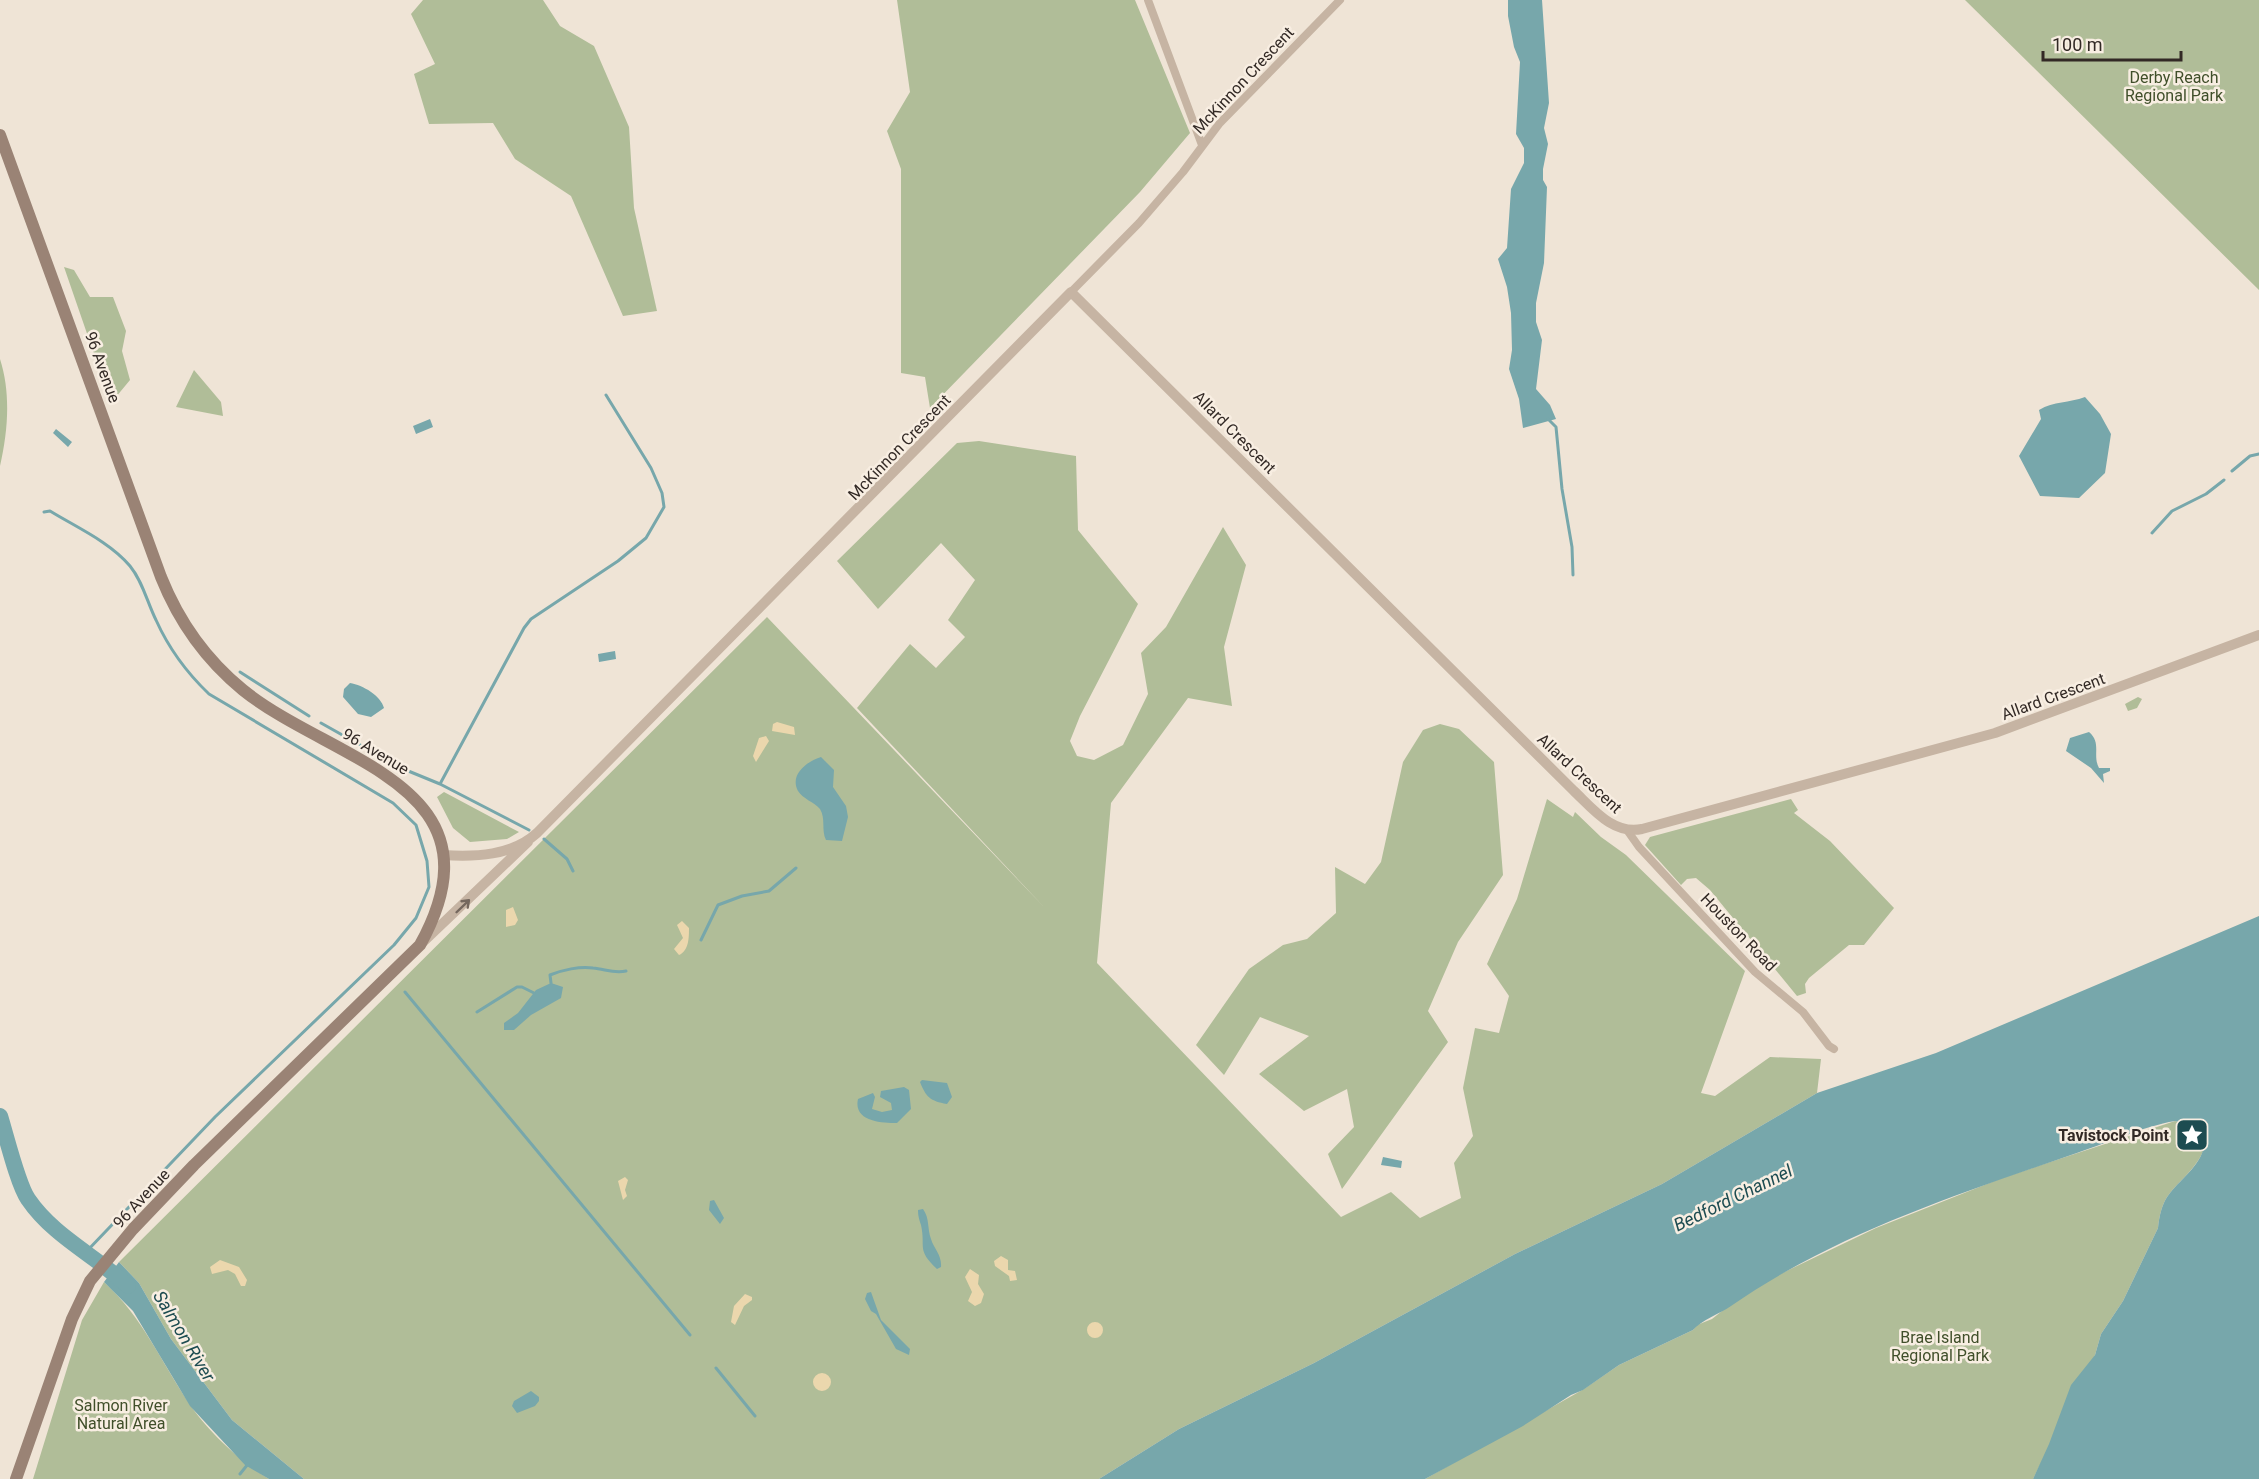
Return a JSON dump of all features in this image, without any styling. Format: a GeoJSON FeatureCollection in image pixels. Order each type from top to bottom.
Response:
{"type":"FeatureCollection","features":[{"type":"Feature","properties":{"kind":"main road","name":"96 Avenue"},"geometry":{"type":"LineString","coordinates":[[0,135],[161,577],[190,633],[220,670],[245,691],[408,789],[431,822],[443,855],[444,879],[441,901],[420,945],[194,1165],[127,1236],[90,1281],[72,1319],[17,1478]]}},
{"type":"Feature","properties":{"kind":"street"},"geometry":{"type":"LineString","coordinates":[[1149,0],[1202,145]]}},
{"type":"Feature","properties":{"kind":"street","name":"McKinnon Crescent"},"geometry":{"type":"LineString","coordinates":[[443,855],[490,854],[503,851],[532,838],[785,585],[1139,223],[1219,124],[1340,0]]}},
{"type":"Feature","properties":{"kind":"street","name":"Allard Crescent"},"geometry":{"type":"LineString","coordinates":[[1071,292],[1574,791],[1607,821],[1627,830],[1642,829],[1995,733],[2259,635]]}},
{"type":"Feature","properties":{"kind":"street","name":"Houston Road"},"geometry":{"type":"LineString","coordinates":[[1627,830],[1639,847],[1755,972],[1803,1012],[1829,1046],[1834,1049]]}},
{"type":"Feature","properties":{"kind":"street"},"geometry":{"type":"LineString","coordinates":[[420,945],[532,838]]}},
{"type":"Feature","properties":{"kind":"green space"},"geometry":{"type":"Polygon","coordinates":[[[423,0],[543,0],[560,26],[594,46],[629,127],[634,208],[657,311],[623,316],[571,196],[515,159],[493,123],[429,124],[414,74],[435,64],[411,14],[423,0]]]}},
{"type":"Feature","properties":{"kind":"green space"},"geometry":{"type":"Polygon","coordinates":[[[897,0],[1135,0],[1190,133],[1140,192],[930,408],[925,377],[901,373],[901,169],[887,131],[910,92],[897,0]]]}},
{"type":"Feature","properties":{"kind":"green space","name":"Derby Reach Regional Park"},"geometry":{"type":"Polygon","coordinates":[[[1965,0],[2259,0],[2259,290],[1965,0]]]}},
{"type":"Feature","properties":{"kind":"green space"},"geometry":{"type":"Polygon","coordinates":[[[64,267],[74,270],[90,297],[113,297],[126,331],[122,351],[130,380],[111,403],[64,267]]]}},
{"type":"Feature","properties":{"kind":"green space"},"geometry":{"type":"Polygon","coordinates":[[[0,359],[6,385],[7,412],[0,466],[0,359]]]}},
{"type":"Feature","properties":{"kind":"green space"},"geometry":{"type":"Polygon","coordinates":[[[194,370],[221,402],[223,416],[176,407],[194,370]]]}},
{"type":"Feature","properties":{"kind":"green space"},"geometry":{"type":"Polygon","coordinates":[[[979,441],[1076,456],[1078,530],[1138,604],[1080,716],[1070,741],[1077,756],[1094,760],[1123,745],[1148,694],[1141,653],[1166,627],[1223,527],[1246,565],[1224,647],[1232,706],[1188,698],[1111,803],[1097,963],[1341,1217],[1391,1192],[1420,1218],[1461,1198],[1454,1163],[1473,1136],[1463,1088],[1475,1028],[1499,1033],[1509,996],[1487,964],[1517,899],[1547,799],[1573,817],[1575,812],[1601,837],[1626,855],[1745,971],[1701,1093],[1715,1096],[1770,1057],[1821,1059],[1817,1093],[1662,1184],[1515,1254],[1314,1363],[1179,1429],[1099,1479],[304,1479],[232,1420],[171,1339],[139,1283],[119,1262],[767,617],[1045,908],[857,708],[910,644],[936,668],[965,637],[948,620],[975,580],[941,543],[878,609],[837,561],[957,443],[979,441]]]}},
{"type":"Feature","properties":{"kind":"green space"},"geometry":{"type":"Polygon","coordinates":[[[2138,697],[2142,699],[2137,708],[2128,711],[2125,704],[2138,697]]]}},
{"type":"Feature","properties":{"kind":"green space"},"geometry":{"type":"Polygon","coordinates":[[[1440,724],[1459,729],[1494,762],[1503,875],[1458,942],[1428,1011],[1448,1042],[1342,1189],[1328,1154],[1354,1127],[1347,1089],[1304,1111],[1259,1074],[1309,1036],[1260,1017],[1224,1075],[1196,1045],[1249,969],[1283,945],[1307,939],[1336,913],[1335,867],[1365,884],[1381,862],[1403,762],[1423,730],[1440,724]]]}},
{"type":"Feature","properties":{"kind":"green space"},"geometry":{"type":"Polygon","coordinates":[[[444,792],[519,832],[507,839],[470,842],[453,828],[437,797],[444,792]]]}},
{"type":"Feature","properties":{"kind":"green space"},"geometry":{"type":"Polygon","coordinates":[[[1791,799],[1798,810],[1794,813],[1830,841],[1894,908],[1864,945],[1849,945],[1809,978],[1805,984],[1806,993],[1797,996],[1710,890],[1696,878],[1687,879],[1681,885],[1645,845],[1650,837],[1791,799]]]}},
{"type":"Feature","properties":{"kind":"green space","name":"Brae Island Regional Park"},"geometry":{"type":"Polygon","coordinates":[[[2175,1121],[2201,1129],[2205,1137],[2205,1146],[2196,1164],[2165,1201],[2158,1228],[2123,1301],[2101,1334],[2095,1355],[2033,1479],[1425,1479],[1584,1389],[1619,1365],[1693,1330],[1697,1325],[1712,1319],[1737,1299],[1774,1277],[1876,1228],[2002,1178],[2175,1121]]]}},
{"type":"Feature","properties":{"kind":"green space","name":"Salmon River Natural Area"},"geometry":{"type":"Polygon","coordinates":[[[104,1282],[130,1310],[196,1414],[236,1455],[269,1479],[33,1479],[82,1320],[104,1282]]]}},
{"type":"Feature","properties":{"kind":"sand"},"geometry":{"type":"Polygon","coordinates":[[[777,722],[794,727],[795,735],[772,731],[773,724],[777,722]]]}},
{"type":"Feature","properties":{"kind":"sand"},"geometry":{"type":"Polygon","coordinates":[[[766,736],[769,741],[756,762],[753,756],[759,738],[766,736]]]}},
{"type":"Feature","properties":{"kind":"sand"},"geometry":{"type":"Polygon","coordinates":[[[513,907],[518,920],[515,925],[506,927],[506,910],[513,907]]]}},
{"type":"Feature","properties":{"kind":"sand"},"geometry":{"type":"Polygon","coordinates":[[[682,921],[689,928],[689,935],[687,947],[679,955],[674,949],[683,938],[677,925],[682,921]]]}},
{"type":"Feature","properties":{"kind":"sand"},"geometry":{"type":"Polygon","coordinates":[[[625,1177],[628,1180],[625,1190],[627,1196],[623,1200],[618,1181],[625,1177]]]}},
{"type":"Feature","properties":{"kind":"sand"},"geometry":{"type":"Polygon","coordinates":[[[1001,1256],[1008,1260],[1008,1270],[1015,1271],[1017,1280],[1010,1281],[1009,1276],[995,1266],[994,1261],[1001,1256]]]}},
{"type":"Feature","properties":{"kind":"sand"},"geometry":{"type":"Polygon","coordinates":[[[220,1260],[239,1267],[247,1280],[245,1286],[241,1286],[235,1274],[228,1270],[212,1274],[210,1267],[220,1260]]]}},
{"type":"Feature","properties":{"kind":"sand"},"geometry":{"type":"Polygon","coordinates":[[[970,1269],[979,1275],[978,1284],[984,1294],[981,1303],[975,1306],[968,1301],[972,1292],[965,1277],[970,1269]]]}},
{"type":"Feature","properties":{"kind":"sand"},"geometry":{"type":"Polygon","coordinates":[[[745,1294],[752,1297],[752,1300],[744,1306],[735,1325],[731,1322],[734,1306],[745,1294]]]}},
{"type":"Feature","properties":{"kind":"sand"},"geometry":{"type":"Polygon","coordinates":[[[1092,1322],[1098,1322],[1103,1330],[1101,1336],[1092,1338],[1087,1333],[1087,1327],[1092,1322]]]}},
{"type":"Feature","properties":{"kind":"sand"},"geometry":{"type":"Polygon","coordinates":[[[822,1373],[830,1378],[831,1382],[826,1390],[822,1391],[814,1386],[813,1382],[818,1374],[822,1373]]]}},
{"type":"Feature","properties":{"kind":"water"},"geometry":{"type":"Polygon","coordinates":[[[1508,0],[1542,0],[1549,103],[1544,128],[1548,144],[1543,169],[1543,180],[1547,187],[1544,263],[1536,303],[1536,322],[1542,340],[1536,389],[1550,405],[1556,419],[1523,428],[1519,399],[1509,369],[1512,350],[1511,313],[1507,287],[1498,259],[1507,248],[1511,189],[1524,163],[1524,148],[1516,134],[1520,62],[1514,47],[1508,16],[1508,0]]]}},
{"type":"Feature","properties":{"kind":"water"},"geometry":{"type":"Polygon","coordinates":[[[2085,397],[2100,414],[2111,434],[2105,473],[2079,498],[2040,496],[2019,456],[2041,419],[2039,410],[2050,405],[2085,397]]]}},
{"type":"Feature","properties":{"kind":"water"},"geometry":{"type":"Polygon","coordinates":[[[430,419],[433,427],[416,434],[413,426],[430,419]]]}},
{"type":"Feature","properties":{"kind":"water"},"geometry":{"type":"Polygon","coordinates":[[[56,429],[72,442],[68,447],[53,433],[56,429]]]}},
{"type":"Feature","properties":{"kind":"water"},"geometry":{"type":"Polygon","coordinates":[[[615,651],[616,659],[599,662],[598,654],[615,651]]]}},
{"type":"Feature","properties":{"kind":"water"},"geometry":{"type":"Polygon","coordinates":[[[350,683],[371,692],[384,708],[371,717],[358,714],[343,697],[344,689],[350,683]]]}},
{"type":"Feature","properties":{"kind":"water"},"geometry":{"type":"Polygon","coordinates":[[[2089,732],[2095,740],[2099,768],[2110,768],[2110,771],[2103,774],[2104,783],[2091,768],[2066,751],[2070,738],[2089,732]]]}},
{"type":"Feature","properties":{"kind":"water"},"geometry":{"type":"Polygon","coordinates":[[[821,757],[834,770],[833,787],[846,806],[848,817],[842,841],[826,840],[820,809],[800,794],[796,785],[801,769],[821,757]]]}},
{"type":"Feature","properties":{"kind":"water","name":"Bedford Channel"},"geometry":{"type":"Polygon","coordinates":[[[2259,916],[2259,1479],[2033,1479],[2071,1385],[2095,1355],[2101,1334],[2123,1301],[2158,1228],[2165,1201],[2201,1156],[2204,1139],[2201,1129],[2175,1121],[2137,1131],[1939,1202],[1895,1219],[1810,1258],[1700,1323],[1693,1330],[1619,1365],[1523,1426],[1425,1479],[1099,1479],[1179,1429],[1314,1363],[1515,1254],[1662,1184],[1817,1093],[1936,1053],[2259,916]]]}},
{"type":"Feature","properties":{"kind":"water"},"geometry":{"type":"Polygon","coordinates":[[[551,983],[563,987],[561,998],[531,1015],[514,1030],[504,1030],[504,1023],[518,1013],[536,990],[551,983]]]}},
{"type":"Feature","properties":{"kind":"water"},"geometry":{"type":"Polygon","coordinates":[[[922,1080],[947,1083],[952,1097],[947,1104],[929,1098],[920,1082],[922,1080]]]}},
{"type":"Feature","properties":{"kind":"water"},"geometry":{"type":"Polygon","coordinates":[[[904,1087],[909,1090],[911,1109],[897,1123],[876,1121],[860,1112],[858,1099],[873,1093],[875,1097],[872,1109],[882,1112],[892,1110],[891,1103],[880,1097],[881,1091],[904,1087]]]}},
{"type":"Feature","properties":{"kind":"water"},"geometry":{"type":"Polygon","coordinates":[[[1383,1157],[1402,1161],[1401,1168],[1381,1165],[1383,1157]]]}},
{"type":"Feature","properties":{"kind":"water"},"geometry":{"type":"Polygon","coordinates":[[[714,1200],[724,1218],[720,1224],[709,1210],[710,1201],[714,1200]]]}},
{"type":"Feature","properties":{"kind":"water"},"geometry":{"type":"Polygon","coordinates":[[[923,1209],[927,1216],[931,1239],[940,1259],[941,1267],[937,1269],[926,1257],[923,1248],[918,1210],[923,1209]]]}},
{"type":"Feature","properties":{"kind":"water","name":"Salmon River"},"geometry":{"type":"Polygon","coordinates":[[[119,1262],[139,1283],[171,1339],[232,1420],[304,1479],[269,1479],[245,1465],[190,1406],[133,1311],[104,1282],[119,1262]]]}},
{"type":"Feature","properties":{"kind":"water"},"geometry":{"type":"Polygon","coordinates":[[[871,1292],[881,1320],[910,1349],[909,1355],[896,1349],[876,1314],[871,1311],[865,1299],[867,1293],[871,1292]]]}},
{"type":"Feature","properties":{"kind":"water"},"geometry":{"type":"Polygon","coordinates":[[[531,1391],[539,1397],[539,1401],[535,1406],[517,1413],[512,1406],[514,1401],[531,1391]]]}},
{"type":"Feature","properties":{"kind":"waterway"},"geometry":{"type":"LineString","coordinates":[[440,784],[531,619],[618,561],[646,538],[664,507],[662,493],[651,468],[606,395]]}},
{"type":"Feature","properties":{"kind":"waterway"},"geometry":{"type":"LineString","coordinates":[[1548,419],[1556,427],[1562,489],[1572,547],[1573,575]]}},
{"type":"Feature","properties":{"kind":"waterway"},"geometry":{"type":"LineString","coordinates":[[2232,471],[2250,456],[2259,454]]}},
{"type":"Feature","properties":{"kind":"waterway"},"geometry":{"type":"LineString","coordinates":[[2152,533],[2172,511],[2206,494],[2224,480]]}},
{"type":"Feature","properties":{"kind":"waterway"},"geometry":{"type":"LineString","coordinates":[[44,512],[50,511],[122,557],[138,579],[172,650],[209,694],[393,803],[416,825],[427,861],[429,887],[416,918],[394,945],[215,1117],[86,1252]]}},
{"type":"Feature","properties":{"kind":"waterway"},"geometry":{"type":"LineString","coordinates":[[240,672],[309,716]]}},
{"type":"Feature","properties":{"kind":"waterway"},"geometry":{"type":"LineString","coordinates":[[321,723],[401,768],[440,784],[529,830]]}},
{"type":"Feature","properties":{"kind":"waterway"},"geometry":{"type":"LineString","coordinates":[[544,839],[567,859],[573,871]]}},
{"type":"Feature","properties":{"kind":"waterway"},"geometry":{"type":"LineString","coordinates":[[701,940],[718,905],[742,896],[769,891],[796,868]]}},
{"type":"Feature","properties":{"kind":"waterway"},"geometry":{"type":"LineString","coordinates":[[551,983],[550,975],[571,969],[626,971]]}},
{"type":"Feature","properties":{"kind":"waterway"},"geometry":{"type":"LineString","coordinates":[[477,1012],[517,987],[534,993]]}},
{"type":"Feature","properties":{"kind":"waterway"},"geometry":{"type":"LineString","coordinates":[[405,992],[690,1335]]}},
{"type":"Feature","properties":{"kind":"waterway","name":"Salmon River"},"geometry":{"type":"LineString","coordinates":[[0,1116],[16,1172],[28,1199],[62,1235],[128,1286]]}},
{"type":"Feature","properties":{"kind":"waterway"},"geometry":{"type":"LineString","coordinates":[[716,1368],[755,1416]]}},
{"type":"Feature","properties":{"kind":"waterway"},"geometry":{"type":"LineString","coordinates":[[240,1474],[248,1464]]}},
{"type":"Feature","properties":{"kind":"place","name":"Tavistock Point"},"geometry":{"type":"Point","coordinates":[2192,1135]}}]}
